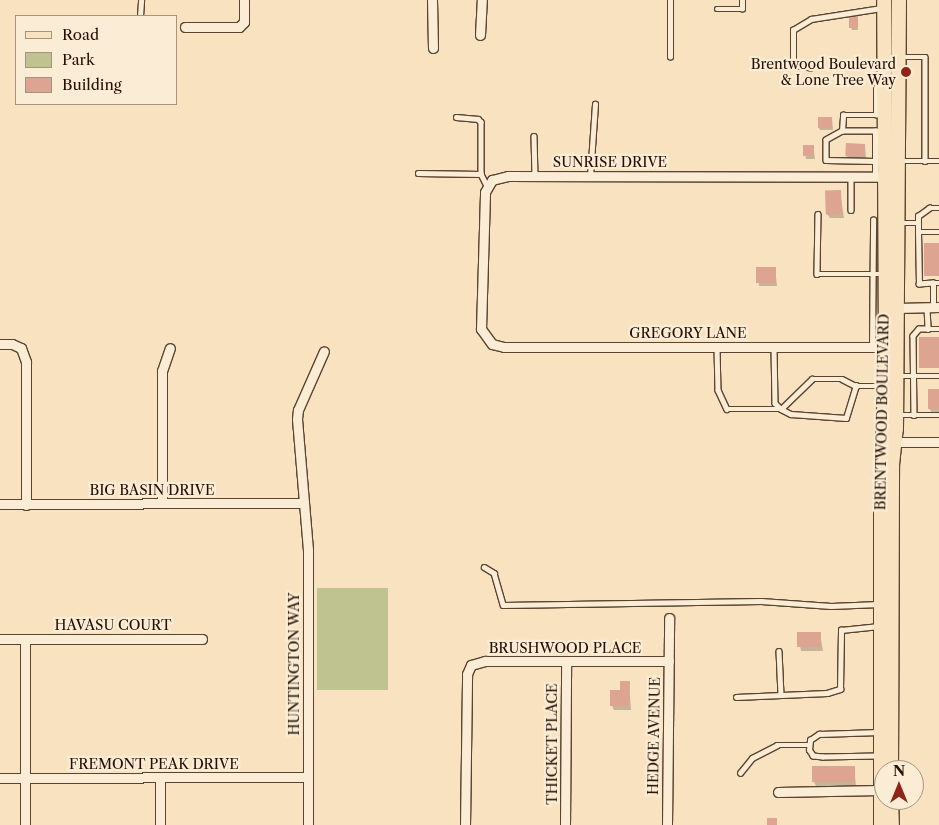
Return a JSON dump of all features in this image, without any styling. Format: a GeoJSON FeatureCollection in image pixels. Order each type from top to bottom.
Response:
{"type":"FeatureCollection","features":[{"type":"Feature","properties":{"kind":"main road","name":"BRENTWOOD BOULEVARD"},"geometry":{"type":"LineString","coordinates":[[891,760],[892,465],[885,386],[879,347],[879,177],[886,161],[900,57],[899,0]]}},
{"type":"Feature","properties":{"kind":"main road","name":"BRENTWOOD BOULEVARD"},"geometry":{"type":"LineString","coordinates":[[880,760],[880,604],[889,442],[896,415],[898,223],[898,178],[886,161],[880,131],[884,4]]}},
{"type":"Feature","properties":{"kind":"main road","name":"BRENTWOOD BOULEVARD"},"geometry":{"type":"LineString","coordinates":[[881,810],[881,825]]}},
{"type":"Feature","properties":{"kind":"main road"},"geometry":{"type":"LineString","coordinates":[[891,810],[892,825]]}},
{"type":"Feature","properties":{"kind":"street"},"geometry":{"type":"LineString","coordinates":[[186,27],[239,27],[244,22],[244,0]]}},
{"type":"Feature","properties":{"kind":"street"},"geometry":{"type":"LineString","coordinates":[[432,0],[433,48]]}},
{"type":"Feature","properties":{"kind":"street"},"geometry":{"type":"LineString","coordinates":[[480,35],[482,0]]}},
{"type":"Feature","properties":{"kind":"street","name":"SUNRISE DRIVE"},"geometry":{"type":"LineString","coordinates":[[487,186],[492,180],[508,176],[898,178]]}},
{"type":"Feature","properties":{"kind":"street","name":"GREGORY LANE"},"geometry":{"type":"LineString","coordinates":[[487,186],[481,329],[492,344],[504,347],[879,347]]}},
{"type":"Feature","properties":{"kind":"street"},"geometry":{"type":"LineString","coordinates":[[897,308],[933,307]]}},
{"type":"Feature","properties":{"kind":"street"},"geometry":{"type":"LineString","coordinates":[[0,344],[20,348],[26,362],[26,505]]}},
{"type":"Feature","properties":{"kind":"street"},"geometry":{"type":"LineString","coordinates":[[162,504],[162,371],[170,348]]}},
{"type":"Feature","properties":{"kind":"street","name":"HUNTINGTON WAY"},"geometry":{"type":"LineString","coordinates":[[308,825],[308,550],[298,410],[324,351]]}},
{"type":"Feature","properties":{"kind":"street"},"geometry":{"type":"LineString","coordinates":[[889,442],[939,442]]}},
{"type":"Feature","properties":{"kind":"street","name":"BIG BASIN DRIVE"},"geometry":{"type":"LineString","coordinates":[[0,504],[304,503]]}},
{"type":"Feature","properties":{"kind":"street","name":"HEDGE AVENUE"},"geometry":{"type":"LineString","coordinates":[[667,825],[669,618]]}},
{"type":"Feature","properties":{"kind":"street","name":"HAVASU COURT"},"geometry":{"type":"LineString","coordinates":[[0,639],[202,639]]}},
{"type":"Feature","properties":{"kind":"street"},"geometry":{"type":"LineString","coordinates":[[25,639],[25,825]]}},
{"type":"Feature","properties":{"kind":"street","name":"BRUSHWOOD PLACE"},"geometry":{"type":"LineString","coordinates":[[465,825],[467,674],[471,665],[484,661],[566,664],[669,661]]}},
{"type":"Feature","properties":{"kind":"street","name":"THICKET PLACE"},"geometry":{"type":"LineString","coordinates":[[565,825],[566,664]]}},
{"type":"Feature","properties":{"kind":"street","name":"FREMONT PEAK DRIVE"},"geometry":{"type":"LineString","coordinates":[[0,778],[308,777]]}},
{"type":"Feature","properties":{"kind":"street"},"geometry":{"type":"LineString","coordinates":[[160,778],[160,825]]}},
{"type":"Feature","properties":{"kind":"street"},"geometry":{"type":"LineString","coordinates":[[778,792],[874,790]]}},
{"type":"Feature","properties":{"kind":"lane"},"geometry":{"type":"LineString","coordinates":[[140,15],[141,0]]}},
{"type":"Feature","properties":{"kind":"lane"},"geometry":{"type":"LineString","coordinates":[[670,0],[670,56]]}},
{"type":"Feature","properties":{"kind":"lane"},"geometry":{"type":"LineString","coordinates":[[717,9],[742,9],[742,0]]}},
{"type":"Feature","properties":{"kind":"lane"},"geometry":{"type":"LineString","coordinates":[[811,68],[793,65],[793,30],[811,19],[884,4]]}},
{"type":"Feature","properties":{"kind":"lane"},"geometry":{"type":"LineString","coordinates":[[900,57],[925,57],[924,161]]}},
{"type":"Feature","properties":{"kind":"lane"},"geometry":{"type":"LineString","coordinates":[[842,131],[842,115],[881,115],[876,88]]}},
{"type":"Feature","properties":{"kind":"lane"},"geometry":{"type":"LineString","coordinates":[[590,176],[596,104]]}},
{"type":"Feature","properties":{"kind":"lane"},"geometry":{"type":"LineString","coordinates":[[456,117],[478,119],[481,122],[481,174],[487,186]]}},
{"type":"Feature","properties":{"kind":"lane"},"geometry":{"type":"LineString","coordinates":[[880,131],[842,131],[826,140],[826,160],[939,161]]}},
{"type":"Feature","properties":{"kind":"lane"},"geometry":{"type":"LineString","coordinates":[[534,136],[536,176]]}},
{"type":"Feature","properties":{"kind":"lane"},"geometry":{"type":"LineString","coordinates":[[418,173],[481,174]]}},
{"type":"Feature","properties":{"kind":"lane"},"geometry":{"type":"LineString","coordinates":[[851,177],[851,210]]}},
{"type":"Feature","properties":{"kind":"lane"},"geometry":{"type":"LineString","coordinates":[[939,208],[929,208],[918,216],[919,284],[939,282]]}},
{"type":"Feature","properties":{"kind":"lane"},"geometry":{"type":"LineString","coordinates":[[818,214],[816,274],[878,274],[873,220]]}},
{"type":"Feature","properties":{"kind":"lane"},"geometry":{"type":"LineString","coordinates":[[898,223],[918,223]]}},
{"type":"Feature","properties":{"kind":"lane"},"geometry":{"type":"LineString","coordinates":[[918,232],[939,232]]}},
{"type":"Feature","properties":{"kind":"lane"},"geometry":{"type":"LineString","coordinates":[[928,329],[933,307],[933,283]]}},
{"type":"Feature","properties":{"kind":"lane"},"geometry":{"type":"LineString","coordinates":[[914,415],[913,336],[919,329],[939,329]]}},
{"type":"Feature","properties":{"kind":"lane"},"geometry":{"type":"LineString","coordinates":[[717,347],[718,390],[727,409],[781,409],[812,379],[842,380],[856,386],[885,386]]}},
{"type":"Feature","properties":{"kind":"lane"},"geometry":{"type":"LineString","coordinates":[[774,347],[775,403],[781,409],[791,414],[846,418],[856,386]]}},
{"type":"Feature","properties":{"kind":"lane"},"geometry":{"type":"LineString","coordinates":[[897,376],[939,376]]}},
{"type":"Feature","properties":{"kind":"lane"},"geometry":{"type":"LineString","coordinates":[[896,415],[939,415]]}},
{"type":"Feature","properties":{"kind":"lane"},"geometry":{"type":"LineString","coordinates":[[484,567],[494,573],[503,605],[761,601],[831,606],[880,604]]}},
{"type":"Feature","properties":{"kind":"lane"},"geometry":{"type":"LineString","coordinates":[[736,697],[840,689],[841,630],[880,626]]}},
{"type":"Feature","properties":{"kind":"lane"},"geometry":{"type":"LineString","coordinates":[[779,651],[781,695]]}},
{"type":"Feature","properties":{"kind":"lane"},"geometry":{"type":"LineString","coordinates":[[880,732],[819,734],[810,740],[813,756],[880,756]]}},
{"type":"Feature","properties":{"kind":"lane"},"geometry":{"type":"LineString","coordinates":[[740,773],[752,758],[777,745],[810,746]]}},
{"type":"Feature","properties":{"kind":"green space"},"geometry":{"type":"Polygon","coordinates":[[[317,588],[388,588],[388,690],[317,690],[317,588]]]}},
{"type":"Feature","properties":{"kind":"building"},"geometry":{"type":"Polygon","coordinates":[[[849,16],[858,16],[858,28],[849,28],[849,16]]]}},
{"type":"Feature","properties":{"kind":"building"},"geometry":{"type":"Polygon","coordinates":[[[818,117],[832,117],[832,128],[818,128],[818,117]]]}},
{"type":"Feature","properties":{"kind":"building"},"geometry":{"type":"Polygon","coordinates":[[[846,143],[865,144],[864,157],[845,156],[846,143]]]}},
{"type":"Feature","properties":{"kind":"building"},"geometry":{"type":"Polygon","coordinates":[[[803,145],[814,145],[814,156],[803,156],[803,145]]]}},
{"type":"Feature","properties":{"kind":"building"},"geometry":{"type":"Polygon","coordinates":[[[841,190],[842,214],[826,215],[825,191],[841,190]]]}},
{"type":"Feature","properties":{"kind":"building"},"geometry":{"type":"Polygon","coordinates":[[[924,243],[939,243],[939,276],[924,276],[924,243]]]}},
{"type":"Feature","properties":{"kind":"building"},"geometry":{"type":"Polygon","coordinates":[[[756,267],[776,267],[776,283],[756,283],[756,267]]]}},
{"type":"Feature","properties":{"kind":"building"},"geometry":{"type":"Polygon","coordinates":[[[919,337],[939,337],[939,368],[919,368],[919,337]]]}},
{"type":"Feature","properties":{"kind":"building"},"geometry":{"type":"Polygon","coordinates":[[[928,389],[939,389],[939,409],[928,409],[928,389]]]}},
{"type":"Feature","properties":{"kind":"building"},"geometry":{"type":"Polygon","coordinates":[[[797,632],[821,632],[821,647],[797,647],[797,632]]]}},
{"type":"Feature","properties":{"kind":"building"},"geometry":{"type":"Polygon","coordinates":[[[620,681],[630,681],[629,706],[610,706],[610,690],[620,690],[620,681]]]}},
{"type":"Feature","properties":{"kind":"building"},"geometry":{"type":"Polygon","coordinates":[[[812,766],[855,766],[855,782],[812,782],[812,766]]]}},
{"type":"Feature","properties":{"kind":"building"},"geometry":{"type":"Polygon","coordinates":[[[767,818],[777,818],[777,825],[767,825],[767,818]]]}},
{"type":"Feature","properties":{"kind":"place","name":"Brentwood Boulevard & Lone Tree Way"},"geometry":{"type":"Point","coordinates":[906,72]}}]}
